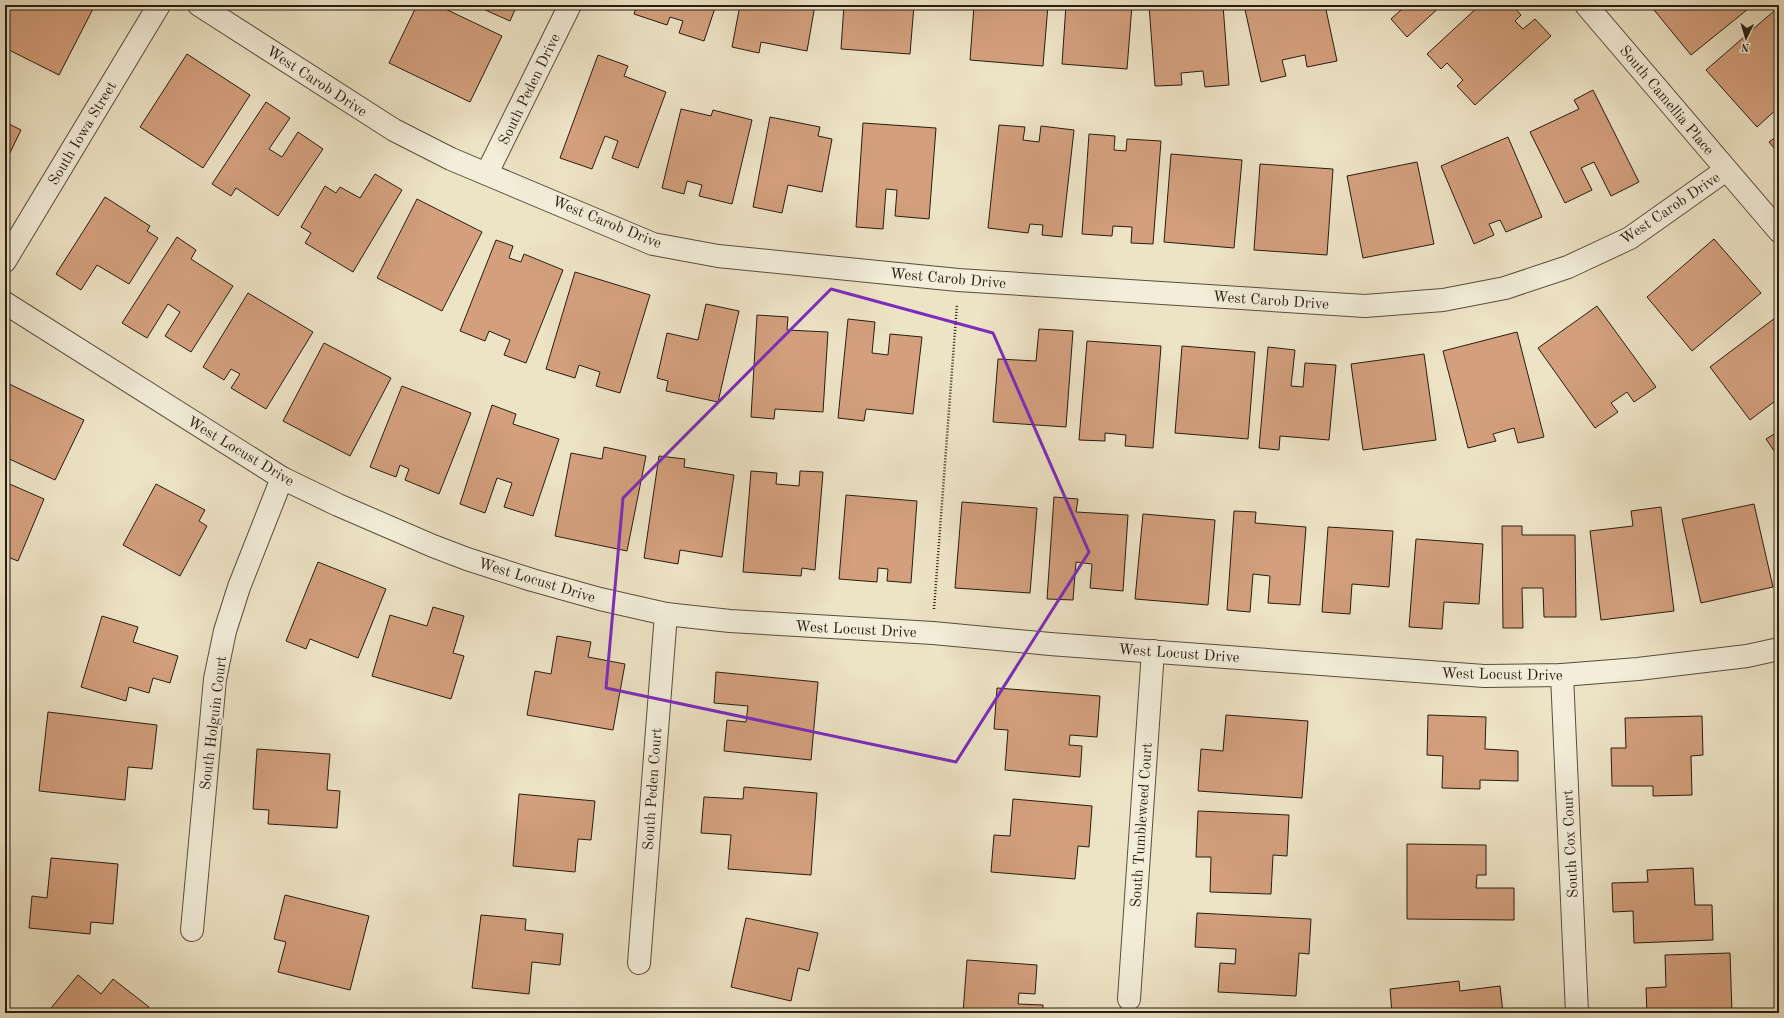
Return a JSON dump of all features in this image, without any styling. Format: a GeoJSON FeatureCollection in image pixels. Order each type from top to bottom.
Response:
{"type":"FeatureCollection","features":[{"type":"Feature","properties":{"kind":"street","name":"South Iowa Street"},"geometry":{"type":"LineString","coordinates":[[5,261],[159,5]]}},
{"type":"Feature","properties":{"kind":"street","name":"West Carob Drive"},"geometry":{"type":"LineString","coordinates":[[199,5],[394,130],[451,159],[653,244],[718,256],[958,280],[1365,306],[1443,300],[1505,288],[1568,267],[1616,245],[1630,238],[1726,170]]}},
{"type":"Feature","properties":{"kind":"street","name":"South Peden Drive"},"geometry":{"type":"LineString","coordinates":[[487,173],[570,5]]}},
{"type":"Feature","properties":{"kind":"street","name":"South Camellia Place"},"geometry":{"type":"LineString","coordinates":[[1586,5],[1779,231]]}},
{"type":"Feature","properties":{"kind":"street","name":"West Locust Drive"},"geometry":{"type":"LineString","coordinates":[[5,303],[282,478],[338,505],[467,559],[577,593],[666,614],[730,621],[932,633],[1484,676],[1562,676],[1698,663],[1747,656],[1779,649]]}},
{"type":"Feature","properties":{"kind":"street","name":"South Holguin Court"},"geometry":{"type":"LineString","coordinates":[[192,930],[215,678],[225,631],[239,587],[282,478]]}},
{"type":"Feature","properties":{"kind":"street","name":"South Peden Court"},"geometry":{"type":"LineString","coordinates":[[639,963],[666,614]]}},
{"type":"Feature","properties":{"kind":"street","name":"South Tumbleweed Court"},"geometry":{"type":"LineString","coordinates":[[1129,999],[1153,651]]}},
{"type":"Feature","properties":{"kind":"street","name":"South Cox Court"},"geometry":{"type":"LineString","coordinates":[[1562,676],[1577,1013]]}},
{"type":"Feature","properties":{"kind":"path"},"geometry":{"type":"LineString","coordinates":[[932,633],[958,280]]}},
{"type":"Feature","properties":{"kind":"highlighted area"},"geometry":{"type":"Polygon","coordinates":[[[831,289],[993,333],[1089,552],[956,762],[606,688],[623,498],[831,289]]]}},
{"type":"Feature","properties":{"kind":"building"},"geometry":{"type":"Polygon","coordinates":[[[11,5],[95,5],[59,75],[5,48],[5,17],[11,5]]]}},
{"type":"Feature","properties":{"kind":"building"},"geometry":{"type":"Polygon","coordinates":[[[417,5],[437,5],[502,36],[470,102],[389,63],[417,5]]]}},
{"type":"Feature","properties":{"kind":"building"},"geometry":{"type":"Polygon","coordinates":[[[474,5],[517,5],[510,21],[474,5]]]}},
{"type":"Feature","properties":{"kind":"building"},"geometry":{"type":"Polygon","coordinates":[[[637,5],[716,5],[704,41],[679,33],[683,21],[670,17],[667,25],[634,14],[637,5]]]}},
{"type":"Feature","properties":{"kind":"building"},"geometry":{"type":"Polygon","coordinates":[[[740,5],[815,5],[807,51],[761,42],[759,53],[732,47],[740,5]]]}},
{"type":"Feature","properties":{"kind":"building"},"geometry":{"type":"Polygon","coordinates":[[[844,5],[914,5],[910,54],[841,49],[844,5]]]}},
{"type":"Feature","properties":{"kind":"building"},"geometry":{"type":"Polygon","coordinates":[[[974,5],[1048,5],[1043,66],[970,60],[974,5]]]}},
{"type":"Feature","properties":{"kind":"building"},"geometry":{"type":"Polygon","coordinates":[[[1066,5],[1132,5],[1127,69],[1062,64],[1066,5]]]}},
{"type":"Feature","properties":{"kind":"building"},"geometry":{"type":"Polygon","coordinates":[[[1149,5],[1223,5],[1229,85],[1205,87],[1203,71],[1181,73],[1182,85],[1155,86],[1149,5]]]}},
{"type":"Feature","properties":{"kind":"building"},"geometry":{"type":"Polygon","coordinates":[[[1244,5],[1325,5],[1337,61],[1307,67],[1305,55],[1282,60],[1286,76],[1261,82],[1244,5]]]}},
{"type":"Feature","properties":{"kind":"building"},"geometry":{"type":"Polygon","coordinates":[[[1398,5],[1442,5],[1407,37],[1391,19],[1402,9],[1398,5]]]}},
{"type":"Feature","properties":{"kind":"building"},"geometry":{"type":"Polygon","coordinates":[[[1480,5],[1512,5],[1521,15],[1515,21],[1523,29],[1535,19],[1551,36],[1475,105],[1457,86],[1463,80],[1447,63],[1441,69],[1427,54],[1480,5]]]}},
{"type":"Feature","properties":{"kind":"building"},"geometry":{"type":"Polygon","coordinates":[[[1650,5],[1753,5],[1691,55],[1650,5]]]}},
{"type":"Feature","properties":{"kind":"building"},"geometry":{"type":"Polygon","coordinates":[[[1774,11],[1779,16],[1779,107],[1757,127],[1706,70],[1774,11]]]}},
{"type":"Feature","properties":{"kind":"building"},"geometry":{"type":"Polygon","coordinates":[[[187,54],[250,95],[203,168],[140,127],[187,54]]]}},
{"type":"Feature","properties":{"kind":"building"},"geometry":{"type":"Polygon","coordinates":[[[598,55],[628,66],[624,76],[666,92],[638,168],[612,158],[618,141],[605,136],[592,169],[560,158],[598,55]]]}},
{"type":"Feature","properties":{"kind":"building"},"geometry":{"type":"Polygon","coordinates":[[[1593,90],[1639,182],[1611,196],[1594,162],[1581,168],[1592,190],[1565,203],[1530,132],[1579,109],[1574,100],[1593,90]]]}},
{"type":"Feature","properties":{"kind":"building"},"geometry":{"type":"Polygon","coordinates":[[[266,102],[290,118],[269,149],[282,157],[298,132],[323,149],[278,216],[236,188],[231,196],[212,184],[266,102]]]}},
{"type":"Feature","properties":{"kind":"building"},"geometry":{"type":"Polygon","coordinates":[[[681,109],[711,116],[713,110],[752,120],[732,204],[699,196],[702,185],[687,181],[684,194],[662,188],[681,109]]]}},
{"type":"Feature","properties":{"kind":"building"},"geometry":{"type":"Polygon","coordinates":[[[770,117],[820,127],[818,136],[832,139],[822,192],[788,185],[782,213],[753,207],[770,117]]]}},
{"type":"Feature","properties":{"kind":"building"},"geometry":{"type":"Polygon","coordinates":[[[5,122],[21,130],[5,163],[5,122]]]}},
{"type":"Feature","properties":{"kind":"building"},"geometry":{"type":"Polygon","coordinates":[[[863,123],[936,128],[929,219],[895,216],[897,190],[886,189],[883,229],[856,227],[863,123]]]}},
{"type":"Feature","properties":{"kind":"building"},"geometry":{"type":"Polygon","coordinates":[[[999,125],[1025,127],[1023,140],[1039,142],[1041,126],[1074,130],[1062,237],[1042,235],[1043,225],[1030,224],[1028,233],[988,228],[999,125]]]}},
{"type":"Feature","properties":{"kind":"building"},"geometry":{"type":"Polygon","coordinates":[[[1089,134],[1115,136],[1114,150],[1126,151],[1127,139],[1161,141],[1153,244],[1131,243],[1132,227],[1113,226],[1112,236],[1082,234],[1089,134]]]}},
{"type":"Feature","properties":{"kind":"building"},"geometry":{"type":"Polygon","coordinates":[[[1779,135],[1779,154],[1769,142],[1779,135]]]}},
{"type":"Feature","properties":{"kind":"building"},"geometry":{"type":"Polygon","coordinates":[[[1508,137],[1542,217],[1506,232],[1500,220],[1489,224],[1494,235],[1474,244],[1441,166],[1508,137]]]}},
{"type":"Feature","properties":{"kind":"building"},"geometry":{"type":"Polygon","coordinates":[[[1171,154],[1242,160],[1234,248],[1164,242],[1171,154]]]}},
{"type":"Feature","properties":{"kind":"building"},"geometry":{"type":"Polygon","coordinates":[[[1417,162],[1434,244],[1363,258],[1347,176],[1417,162]]]}},
{"type":"Feature","properties":{"kind":"building"},"geometry":{"type":"Polygon","coordinates":[[[1260,164],[1333,169],[1327,255],[1254,250],[1260,164]]]}},
{"type":"Feature","properties":{"kind":"building"},"geometry":{"type":"Polygon","coordinates":[[[375,174],[402,190],[353,272],[305,243],[311,233],[301,227],[325,186],[336,193],[340,187],[360,198],[375,174]]]}},
{"type":"Feature","properties":{"kind":"building"},"geometry":{"type":"Polygon","coordinates":[[[105,197],[150,226],[147,231],[158,238],[129,284],[97,265],[81,290],[56,274],[105,197]]]}},
{"type":"Feature","properties":{"kind":"building"},"geometry":{"type":"Polygon","coordinates":[[[417,199],[482,232],[442,311],[377,278],[417,199]]]}},
{"type":"Feature","properties":{"kind":"building"},"geometry":{"type":"Polygon","coordinates":[[[177,237],[196,250],[191,259],[233,286],[191,352],[165,336],[180,312],[168,304],[147,338],[122,323],[177,237]]]}},
{"type":"Feature","properties":{"kind":"building"},"geometry":{"type":"Polygon","coordinates":[[[1714,239],[1761,293],[1692,351],[1647,297],[1714,239]]]}},
{"type":"Feature","properties":{"kind":"building"},"geometry":{"type":"Polygon","coordinates":[[[496,240],[513,246],[509,258],[521,262],[524,254],[563,270],[526,363],[504,355],[510,340],[489,331],[485,341],[460,331],[496,240]]]}},
{"type":"Feature","properties":{"kind":"building"},"geometry":{"type":"Polygon","coordinates":[[[575,272],[650,295],[620,393],[596,386],[600,372],[579,365],[575,378],[546,369],[575,272]]]}},
{"type":"Feature","properties":{"kind":"building"},"geometry":{"type":"Polygon","coordinates":[[[248,293],[313,332],[266,409],[231,388],[240,374],[231,369],[224,380],[203,367],[248,293]]]}},
{"type":"Feature","properties":{"kind":"building"},"geometry":{"type":"Polygon","coordinates":[[[706,304],[739,311],[718,402],[666,391],[668,381],[657,378],[667,333],[698,340],[706,304]]]}},
{"type":"Feature","properties":{"kind":"building"},"geometry":{"type":"Polygon","coordinates":[[[1597,306],[1656,387],[1634,402],[1627,392],[1611,403],[1618,412],[1595,428],[1538,348],[1597,306]]]}},
{"type":"Feature","properties":{"kind":"building"},"geometry":{"type":"Polygon","coordinates":[[[757,315],[788,317],[787,330],[828,332],[823,412],[775,409],[774,419],[751,417],[757,315]]]}},
{"type":"Feature","properties":{"kind":"building"},"geometry":{"type":"Polygon","coordinates":[[[1779,315],[1779,398],[1750,420],[1710,367],[1779,315]]]}},
{"type":"Feature","properties":{"kind":"building"},"geometry":{"type":"Polygon","coordinates":[[[848,319],[875,322],[872,353],[888,355],[890,334],[922,337],[913,414],[866,409],[864,421],[838,418],[848,319]]]}},
{"type":"Feature","properties":{"kind":"building"},"geometry":{"type":"Polygon","coordinates":[[[1039,329],[1073,331],[1066,427],[993,422],[998,359],[1036,361],[1039,329]]]}},
{"type":"Feature","properties":{"kind":"building"},"geometry":{"type":"Polygon","coordinates":[[[1517,332],[1544,437],[1518,443],[1514,428],[1493,434],[1496,441],[1468,448],[1443,351],[1517,332]]]}},
{"type":"Feature","properties":{"kind":"building"},"geometry":{"type":"Polygon","coordinates":[[[1087,341],[1161,346],[1153,448],[1125,446],[1126,435],[1105,433],[1105,441],[1079,440],[1087,341]]]}},
{"type":"Feature","properties":{"kind":"building"},"geometry":{"type":"Polygon","coordinates":[[[324,343],[391,378],[350,456],[283,421],[324,343]]]}},
{"type":"Feature","properties":{"kind":"building"},"geometry":{"type":"Polygon","coordinates":[[[1182,346],[1255,352],[1248,439],[1175,433],[1182,346]]]}},
{"type":"Feature","properties":{"kind":"building"},"geometry":{"type":"Polygon","coordinates":[[[1268,347],[1295,350],[1291,386],[1303,387],[1305,363],[1336,365],[1329,440],[1280,436],[1279,450],[1259,448],[1268,347]]]}},
{"type":"Feature","properties":{"kind":"building"},"geometry":{"type":"Polygon","coordinates":[[[1424,354],[1436,440],[1363,450],[1351,364],[1424,354]]]}},
{"type":"Feature","properties":{"kind":"building"},"geometry":{"type":"Polygon","coordinates":[[[5,382],[84,420],[55,480],[5,457],[5,382]]]}},
{"type":"Feature","properties":{"kind":"building"},"geometry":{"type":"Polygon","coordinates":[[[402,386],[471,413],[439,494],[405,480],[409,469],[400,465],[396,477],[370,467],[402,386]]]}},
{"type":"Feature","properties":{"kind":"building"},"geometry":{"type":"Polygon","coordinates":[[[492,405],[516,414],[513,424],[559,439],[533,516],[504,507],[512,483],[497,478],[485,513],[460,504],[492,405]]]}},
{"type":"Feature","properties":{"kind":"building"},"geometry":{"type":"Polygon","coordinates":[[[1779,431],[1779,458],[1766,439],[1779,431]]]}},
{"type":"Feature","properties":{"kind":"building"},"geometry":{"type":"Polygon","coordinates":[[[604,447],[646,456],[627,551],[555,536],[571,453],[602,459],[604,447]]]}},
{"type":"Feature","properties":{"kind":"building"},"geometry":{"type":"Polygon","coordinates":[[[659,456],[685,459],[684,467],[734,475],[722,557],[680,550],[678,564],[644,558],[659,456]]]}},
{"type":"Feature","properties":{"kind":"building"},"geometry":{"type":"Polygon","coordinates":[[[751,471],[777,473],[776,484],[799,486],[800,471],[823,472],[815,570],[802,568],[801,576],[743,572],[751,471]]]}},
{"type":"Feature","properties":{"kind":"building"},"geometry":{"type":"Polygon","coordinates":[[[5,482],[44,499],[18,561],[5,556],[5,482]]]}},
{"type":"Feature","properties":{"kind":"building"},"geometry":{"type":"Polygon","coordinates":[[[156,484],[205,510],[199,521],[207,526],[180,576],[123,545],[156,484]]]}},
{"type":"Feature","properties":{"kind":"building"},"geometry":{"type":"Polygon","coordinates":[[[846,495],[917,501],[911,583],[887,581],[888,569],[878,568],[877,582],[839,579],[846,495]]]}},
{"type":"Feature","properties":{"kind":"building"},"geometry":{"type":"Polygon","coordinates":[[[1054,497],[1078,499],[1076,512],[1128,515],[1123,591],[1090,588],[1092,564],[1076,562],[1073,600],[1047,599],[1054,497]]]}},
{"type":"Feature","properties":{"kind":"building"},"geometry":{"type":"Polygon","coordinates":[[[962,502],[1037,508],[1030,593],[955,588],[962,502]]]}},
{"type":"Feature","properties":{"kind":"building"},"geometry":{"type":"Polygon","coordinates":[[[1754,504],[1773,587],[1701,603],[1682,519],[1754,504]]]}},
{"type":"Feature","properties":{"kind":"building"},"geometry":{"type":"Polygon","coordinates":[[[1661,507],[1674,611],[1601,620],[1590,531],[1633,526],[1631,511],[1661,507]]]}},
{"type":"Feature","properties":{"kind":"building"},"geometry":{"type":"Polygon","coordinates":[[[1234,511],[1256,512],[1255,523],[1306,527],[1300,605],[1268,603],[1270,576],[1253,574],[1250,612],[1227,610],[1234,511]]]}},
{"type":"Feature","properties":{"kind":"building"},"geometry":{"type":"Polygon","coordinates":[[[1143,514],[1215,520],[1208,605],[1135,599],[1143,514]]]}},
{"type":"Feature","properties":{"kind":"building"},"geometry":{"type":"Polygon","coordinates":[[[1502,526],[1522,526],[1522,535],[1575,535],[1576,617],[1544,617],[1543,588],[1522,588],[1523,628],[1503,628],[1502,526]]]}},
{"type":"Feature","properties":{"kind":"building"},"geometry":{"type":"Polygon","coordinates":[[[1328,527],[1393,531],[1389,587],[1352,584],[1350,614],[1322,612],[1328,527]]]}},
{"type":"Feature","properties":{"kind":"building"},"geometry":{"type":"Polygon","coordinates":[[[1416,539],[1483,544],[1479,604],[1444,602],[1442,629],[1409,627],[1416,539]]]}},
{"type":"Feature","properties":{"kind":"building"},"geometry":{"type":"Polygon","coordinates":[[[318,562],[386,589],[358,658],[310,639],[306,649],[286,641],[318,562]]]}},
{"type":"Feature","properties":{"kind":"building"},"geometry":{"type":"Polygon","coordinates":[[[433,607],[464,616],[453,653],[464,656],[451,699],[372,676],[390,615],[427,626],[433,607]]]}},
{"type":"Feature","properties":{"kind":"building"},"geometry":{"type":"Polygon","coordinates":[[[102,616],[138,627],[133,642],[178,656],[170,683],[153,678],[149,693],[129,687],[126,701],[81,687],[102,616]]]}},
{"type":"Feature","properties":{"kind":"building"},"geometry":{"type":"Polygon","coordinates":[[[557,636],[591,642],[588,657],[625,664],[613,730],[527,715],[535,671],[551,674],[557,636]]]}},
{"type":"Feature","properties":{"kind":"building"},"geometry":{"type":"Polygon","coordinates":[[[716,672],[818,682],[811,760],[724,751],[727,720],[746,722],[748,706],[714,703],[716,672]]]}},
{"type":"Feature","properties":{"kind":"building"},"geometry":{"type":"Polygon","coordinates":[[[997,688],[1100,696],[1097,737],[1070,735],[1069,745],[1082,746],[1080,777],[1005,770],[1008,730],[994,729],[997,688]]]}},
{"type":"Feature","properties":{"kind":"building"},"geometry":{"type":"Polygon","coordinates":[[[48,712],[157,725],[152,769],[128,767],[125,800],[39,791],[48,712]]]}},
{"type":"Feature","properties":{"kind":"building"},"geometry":{"type":"Polygon","coordinates":[[[1226,715],[1308,721],[1302,798],[1198,791],[1201,749],[1223,751],[1226,715]]]}},
{"type":"Feature","properties":{"kind":"building"},"geometry":{"type":"Polygon","coordinates":[[[1428,715],[1486,717],[1485,749],[1518,751],[1518,781],[1480,780],[1480,789],[1442,788],[1443,756],[1427,755],[1428,715]]]}},
{"type":"Feature","properties":{"kind":"building"},"geometry":{"type":"Polygon","coordinates":[[[1702,716],[1703,755],[1691,756],[1692,795],[1653,796],[1653,786],[1612,786],[1611,748],[1626,748],[1625,718],[1702,716]]]}},
{"type":"Feature","properties":{"kind":"building"},"geometry":{"type":"Polygon","coordinates":[[[257,749],[330,754],[327,790],[340,791],[337,828],[268,824],[269,810],[253,809],[257,749]]]}},
{"type":"Feature","properties":{"kind":"building"},"geometry":{"type":"Polygon","coordinates":[[[744,787],[817,793],[811,875],[728,869],[731,835],[701,833],[704,797],[743,799],[744,787]]]}},
{"type":"Feature","properties":{"kind":"building"},"geometry":{"type":"Polygon","coordinates":[[[519,794],[595,801],[591,840],[578,839],[575,872],[513,866],[519,794]]]}},
{"type":"Feature","properties":{"kind":"building"},"geometry":{"type":"Polygon","coordinates":[[[1013,799],[1092,806],[1089,847],[1078,846],[1075,879],[991,872],[994,835],[1010,836],[1013,799]]]}},
{"type":"Feature","properties":{"kind":"building"},"geometry":{"type":"Polygon","coordinates":[[[1198,811],[1289,815],[1287,856],[1273,855],[1271,894],[1210,892],[1211,857],[1196,857],[1198,811]]]}},
{"type":"Feature","properties":{"kind":"building"},"geometry":{"type":"Polygon","coordinates":[[[1407,844],[1486,845],[1486,875],[1477,875],[1476,888],[1514,888],[1514,920],[1407,919],[1407,844]]]}},
{"type":"Feature","properties":{"kind":"building"},"geometry":{"type":"Polygon","coordinates":[[[51,858],[118,864],[113,924],[91,922],[90,934],[29,928],[32,896],[47,898],[51,858]]]}},
{"type":"Feature","properties":{"kind":"building"},"geometry":{"type":"Polygon","coordinates":[[[1693,868],[1695,905],[1712,905],[1713,940],[1634,943],[1633,911],[1613,912],[1612,883],[1648,882],[1647,870],[1693,868]]]}},
{"type":"Feature","properties":{"kind":"building"},"geometry":{"type":"Polygon","coordinates":[[[285,895],[369,916],[350,990],[278,972],[286,942],[274,939],[285,895]]]}},
{"type":"Feature","properties":{"kind":"building"},"geometry":{"type":"Polygon","coordinates":[[[1197,913],[1311,919],[1309,954],[1299,953],[1296,996],[1218,992],[1220,963],[1235,964],[1236,949],[1195,947],[1197,913]]]}},
{"type":"Feature","properties":{"kind":"building"},"geometry":{"type":"Polygon","coordinates":[[[481,915],[526,919],[525,930],[563,934],[560,965],[532,962],[529,994],[472,988],[481,915]]]}},
{"type":"Feature","properties":{"kind":"building"},"geometry":{"type":"Polygon","coordinates":[[[746,918],[818,933],[809,971],[798,968],[791,1001],[731,987],[746,918]]]}},
{"type":"Feature","properties":{"kind":"building"},"geometry":{"type":"Polygon","coordinates":[[[1730,953],[1732,1013],[1647,1013],[1646,988],[1666,987],[1665,955],[1730,953]]]}},
{"type":"Feature","properties":{"kind":"building"},"geometry":{"type":"Polygon","coordinates":[[[967,960],[1037,965],[1035,994],[1019,993],[1018,1004],[1043,1005],[1043,1013],[963,1013],[967,960]]]}},
{"type":"Feature","properties":{"kind":"building"},"geometry":{"type":"Polygon","coordinates":[[[78,975],[101,994],[113,979],[149,1007],[144,1013],[47,1013],[78,975]]]}},
{"type":"Feature","properties":{"kind":"building"},"geometry":{"type":"Polygon","coordinates":[[[1459,981],[1460,991],[1500,986],[1503,1013],[1392,1013],[1390,989],[1459,981]]]}}]}
